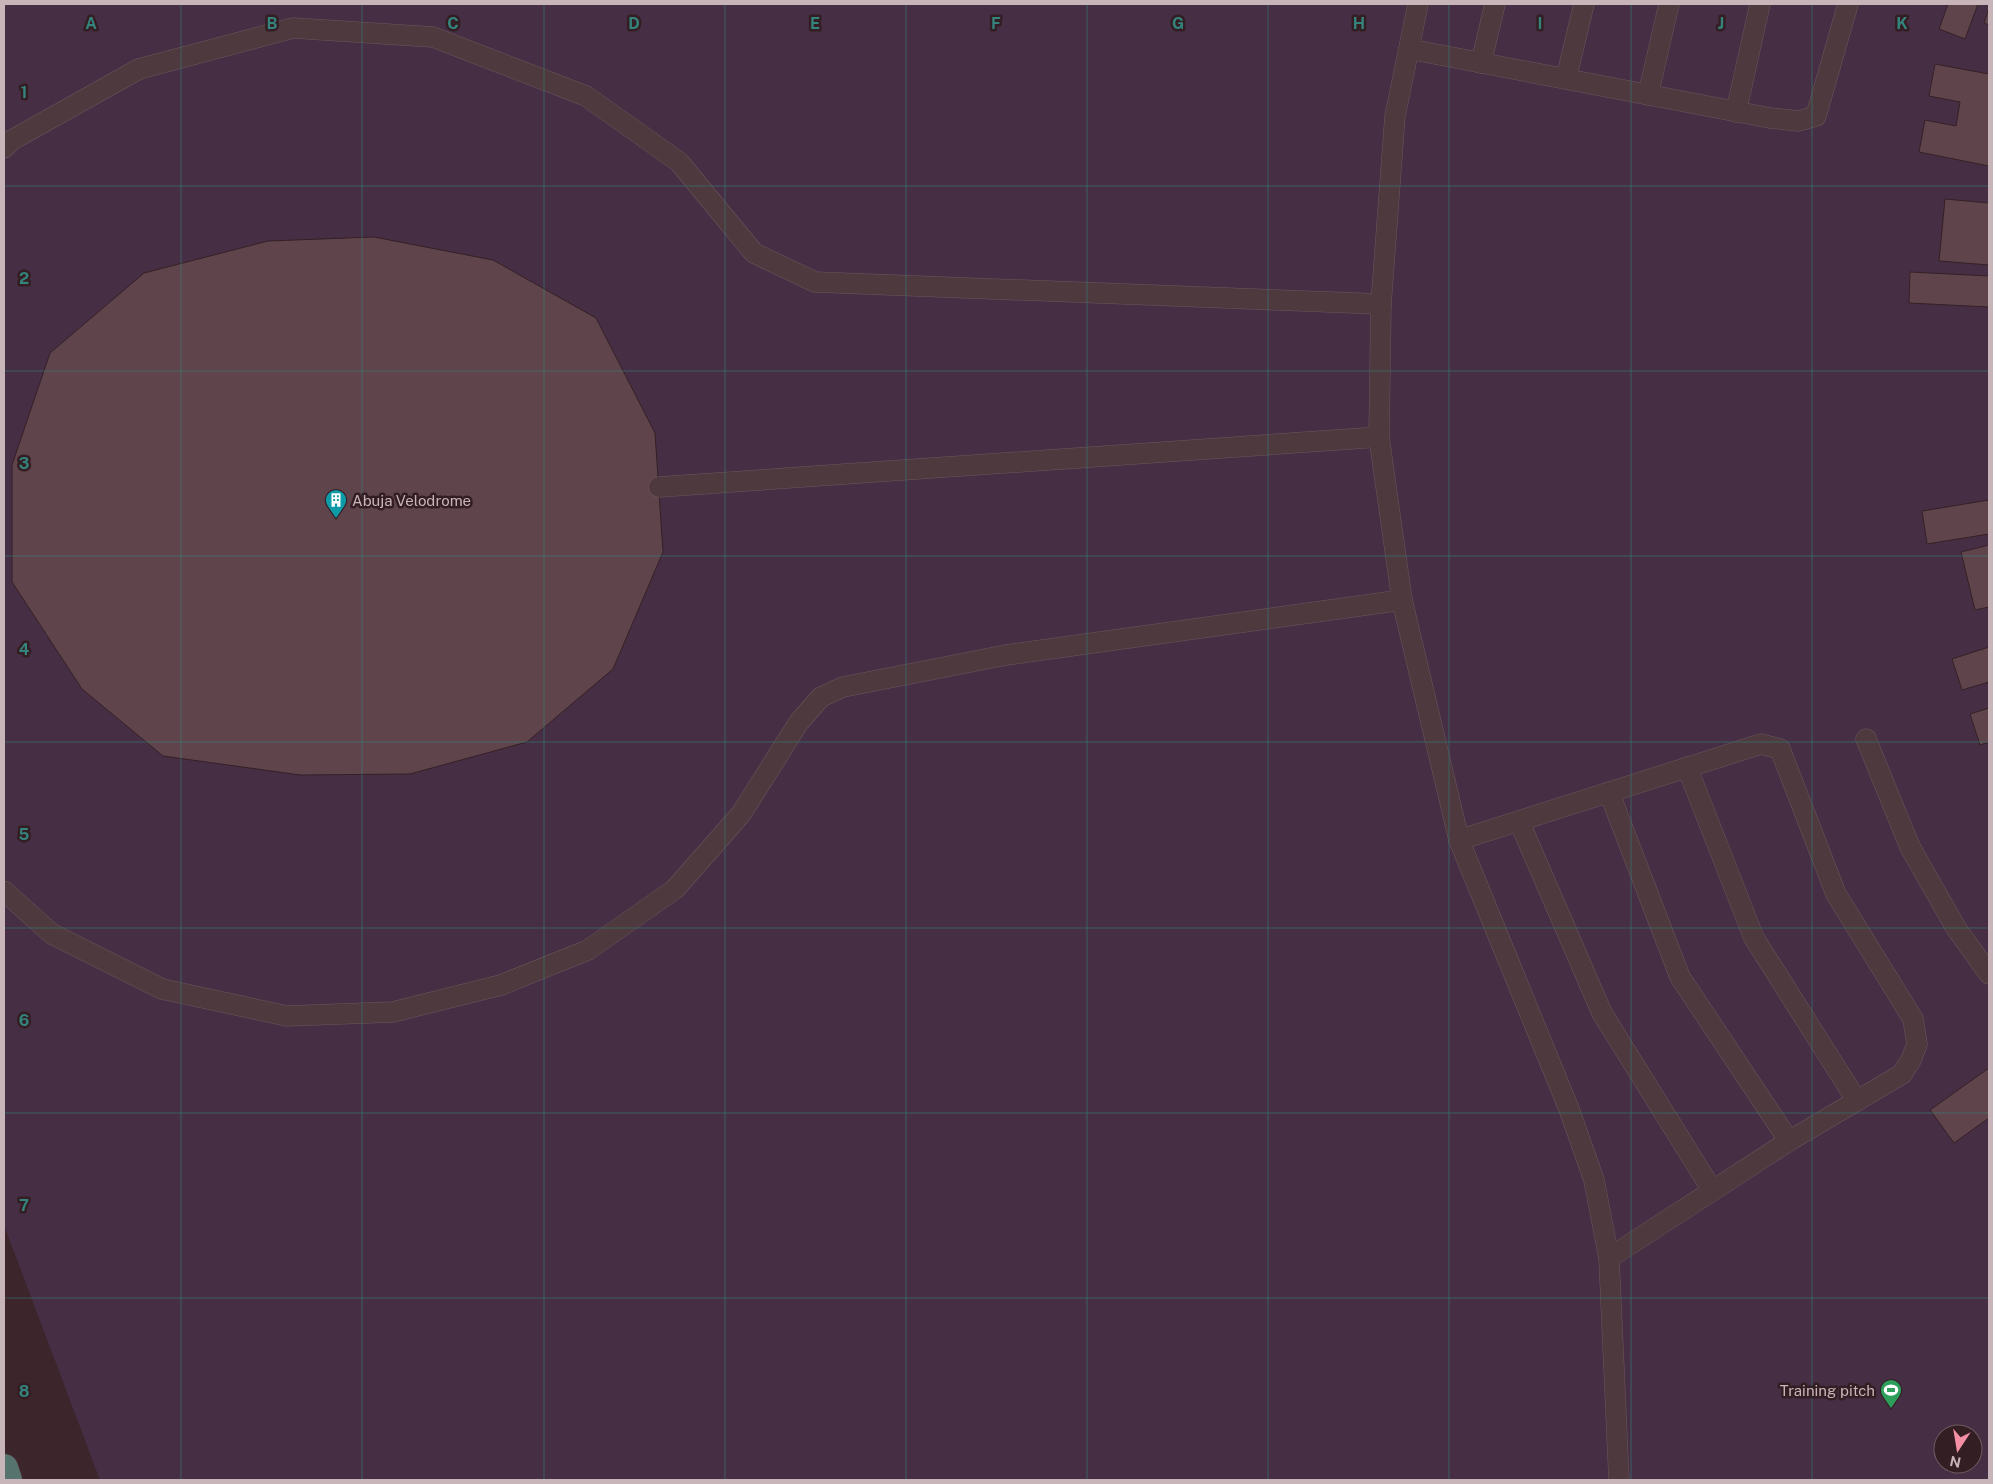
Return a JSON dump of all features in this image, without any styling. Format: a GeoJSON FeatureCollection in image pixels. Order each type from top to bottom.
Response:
{"type":"FeatureCollection","features":[{"type":"Feature","properties":{"kind":"highway"},"geometry":{"type":"LineString","coordinates":[[4,1468],[8,1480]]}},
{"type":"Feature","properties":{"kind":"lane"},"geometry":{"type":"LineString","coordinates":[[1418,4],[1395,116],[1381,304],[1379,437],[1402,600],[1459,840],[1569,1109],[1594,1180],[1609,1258],[1619,1480]]}},
{"type":"Feature","properties":{"kind":"lane"},"geometry":{"type":"LineString","coordinates":[[1480,63],[1495,4]]}},
{"type":"Feature","properties":{"kind":"lane"},"geometry":{"type":"LineString","coordinates":[[1566,79],[1584,4]]}},
{"type":"Feature","properties":{"kind":"lane"},"geometry":{"type":"LineString","coordinates":[[1648,95],[1669,4]]}},
{"type":"Feature","properties":{"kind":"lane"},"geometry":{"type":"LineString","coordinates":[[1736,112],[1760,4]]}},
{"type":"Feature","properties":{"kind":"lane"},"geometry":{"type":"LineString","coordinates":[[1409,49],[1736,112],[1799,121],[1816,116],[1848,4]]}},
{"type":"Feature","properties":{"kind":"lane"},"geometry":{"type":"LineString","coordinates":[[4,148],[12,140],[139,69],[293,28],[433,37],[586,96],[679,162],[754,254],[816,282],[1381,304]]}},
{"type":"Feature","properties":{"kind":"lane"},"geometry":{"type":"LineString","coordinates":[[659,487],[1379,437]]}},
{"type":"Feature","properties":{"kind":"lane"},"geometry":{"type":"LineString","coordinates":[[4,892],[52,934],[162,989],[286,1016],[394,1012],[501,985],[588,950],[675,889],[741,814],[799,722],[821,696],[843,687],[1006,655],[1402,600]]}},
{"type":"Feature","properties":{"kind":"lane"},"geometry":{"type":"LineString","coordinates":[[1866,739],[1910,846],[1956,928],[1989,974]]}},
{"type":"Feature","properties":{"kind":"lane"},"geometry":{"type":"LineString","coordinates":[[1459,840],[1761,744],[1780,749],[1836,894],[1913,1019],[1916,1044],[1911,1060],[1902,1074],[1789,1141],[1609,1258]]}},
{"type":"Feature","properties":{"kind":"lane"},"geometry":{"type":"LineString","coordinates":[[1687,767],[1754,938],[1857,1101]]}},
{"type":"Feature","properties":{"kind":"lane"},"geometry":{"type":"LineString","coordinates":[[1609,792],[1680,977],[1789,1141]]}},
{"type":"Feature","properties":{"kind":"lane"},"geometry":{"type":"LineString","coordinates":[[1519,821],[1602,1013],[1712,1190]]}},
{"type":"Feature","properties":{"kind":"shaded area"},"geometry":{"type":"Polygon","coordinates":[[[4,4],[1989,4],[1989,1480],[100,1480],[4,1225],[4,4]]]}},
{"type":"Feature","properties":{"kind":"building"},"geometry":{"type":"Polygon","coordinates":[[[1948,4],[1978,4],[1965,39],[1939,29],[1948,4]]]}},
{"type":"Feature","properties":{"kind":"building"},"geometry":{"type":"Polygon","coordinates":[[[1989,8],[1989,25],[1984,23],[1989,8]]]}},
{"type":"Feature","properties":{"kind":"building"},"geometry":{"type":"Polygon","coordinates":[[[1935,64],[1989,74],[1989,166],[1919,152],[1925,120],[1956,126],[1960,102],[1929,96],[1935,64]]]}},
{"type":"Feature","properties":{"kind":"building"},"geometry":{"type":"Polygon","coordinates":[[[1945,199],[1989,203],[1989,265],[1939,261],[1945,199]]]}},
{"type":"Feature","properties":{"kind":"building","name":"Abuja Velodrome"},"geometry":{"type":"Polygon","coordinates":[[[374,237],[493,260],[596,318],[655,433],[663,552],[613,669],[527,742],[410,774],[300,775],[163,756],[82,689],[12,582],[12,465],[50,353],[144,273],[268,241],[374,237]]]}},
{"type":"Feature","properties":{"kind":"building"},"geometry":{"type":"Polygon","coordinates":[[[1910,272],[1989,276],[1989,307],[1909,303],[1910,272]]]}},
{"type":"Feature","properties":{"kind":"building"},"geometry":{"type":"Polygon","coordinates":[[[1989,500],[1989,534],[1927,544],[1922,511],[1989,500]]]}},
{"type":"Feature","properties":{"kind":"building"},"geometry":{"type":"Polygon","coordinates":[[[1989,545],[1989,607],[1975,610],[1961,552],[1989,545]]]}},
{"type":"Feature","properties":{"kind":"building"},"geometry":{"type":"Polygon","coordinates":[[[1989,647],[1989,682],[1962,690],[1952,659],[1989,647]]]}},
{"type":"Feature","properties":{"kind":"building"},"geometry":{"type":"Polygon","coordinates":[[[1989,708],[1989,742],[1980,745],[1970,714],[1989,708]]]}},
{"type":"Feature","properties":{"kind":"building"},"geometry":{"type":"Polygon","coordinates":[[[1989,1068],[1989,1118],[1954,1143],[1930,1110],[1989,1068]]]}},
{"type":"Feature","properties":{"kind":"place","name":"Abuja Velodrome"},"geometry":{"type":"Point","coordinates":[336,519]}},
{"type":"Feature","properties":{"kind":"place","name":"Training pitch"},"geometry":{"type":"Point","coordinates":[1891,1409]}}]}
